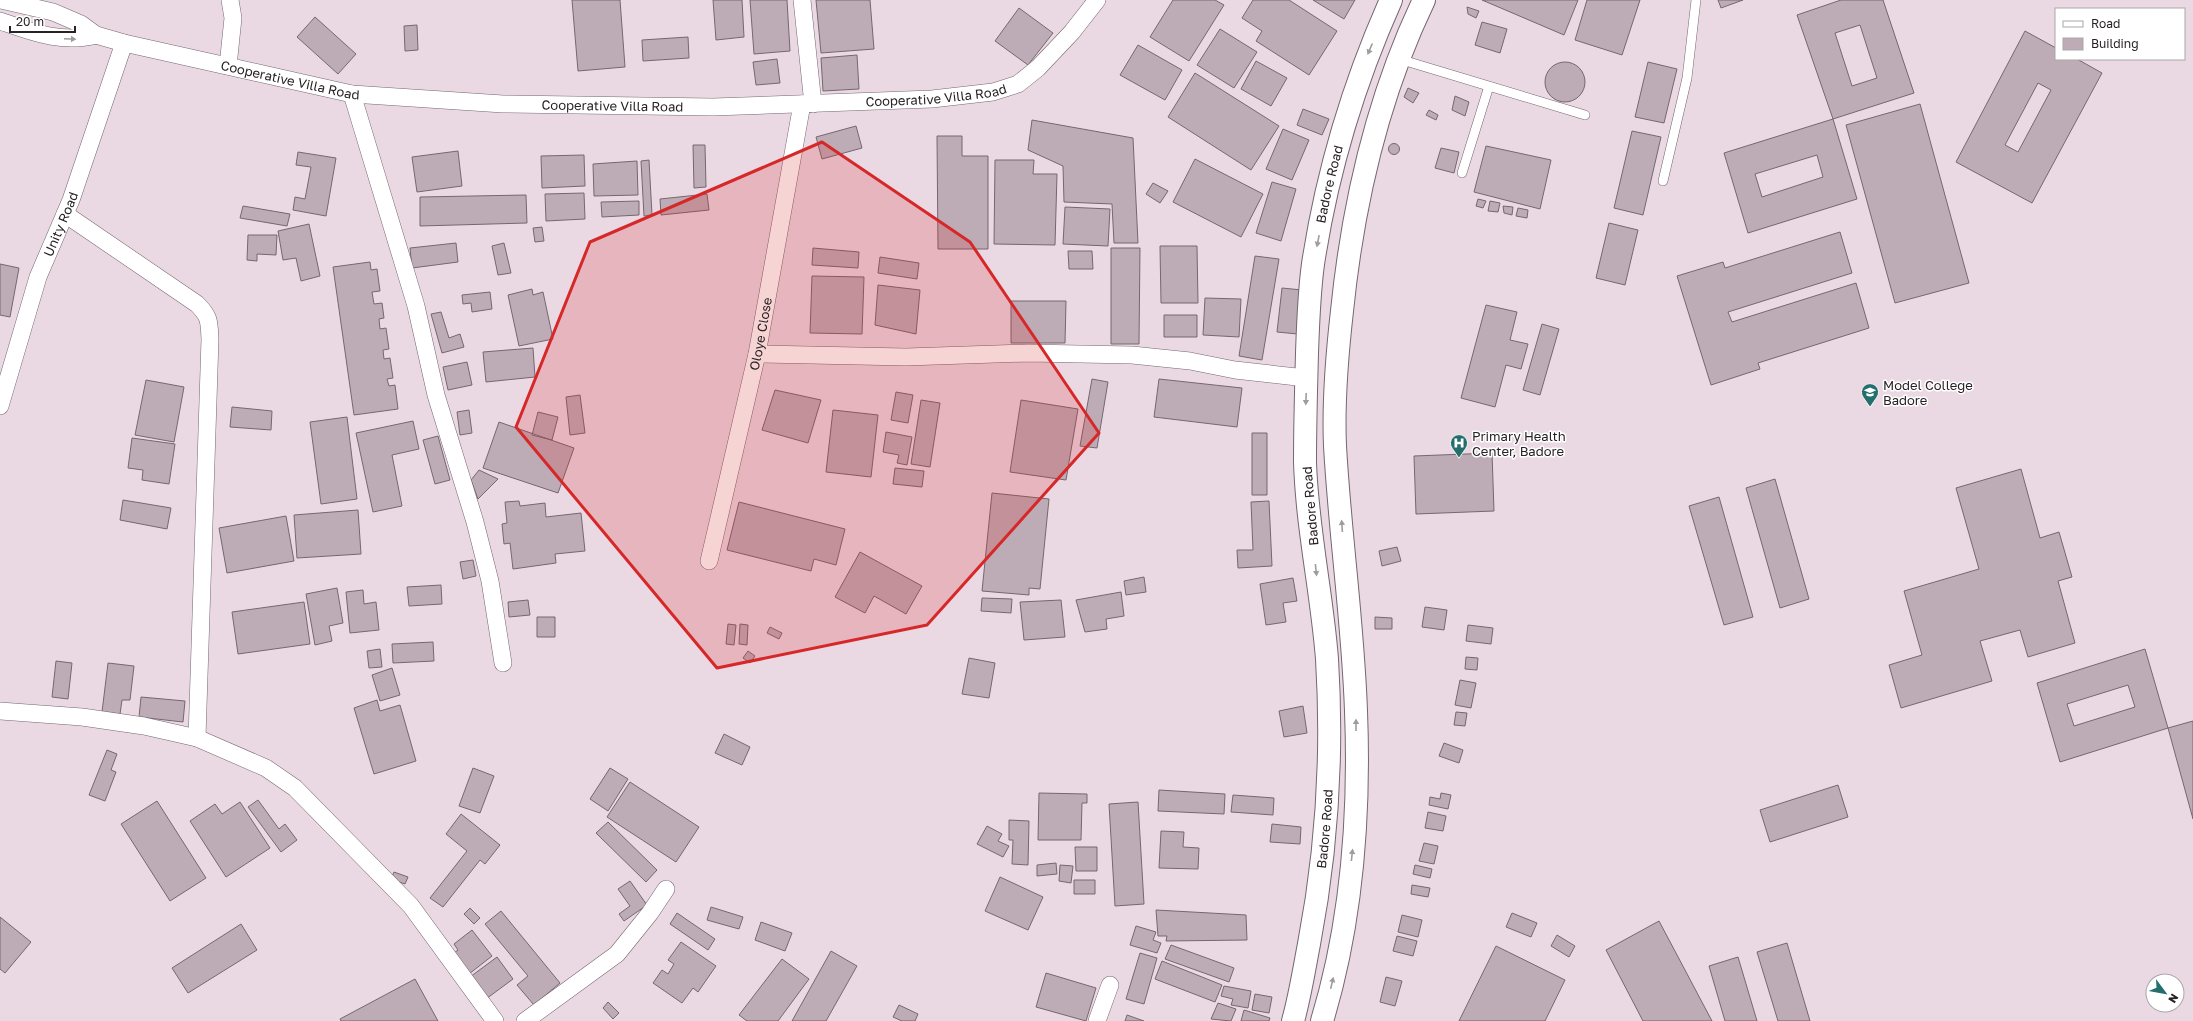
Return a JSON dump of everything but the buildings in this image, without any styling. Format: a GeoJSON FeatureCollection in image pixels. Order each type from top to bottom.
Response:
{"type":"FeatureCollection","features":[{"type":"Feature","properties":{"kind":"main road","name":"Badore Road"},"geometry":{"type":"LineString","coordinates":[[1293,1021],[1317,902],[1325,840],[1330,780],[1327,658],[1305,465],[1306,378],[1313,266],[1334,161],[1360,74],[1391,0]]}},
{"type":"Feature","properties":{"kind":"main road","name":"Badore Road"},"geometry":{"type":"LineString","coordinates":[[1322,1021],[1338,954],[1347,900],[1354,835],[1356,774],[1356,711],[1335,446],[1339,340],[1354,219],[1364,168],[1398,58],[1424,0]]}},
{"type":"Feature","properties":{"kind":"main road"},"geometry":{"type":"LineString","coordinates":[[1382,20],[1410,32]]}},
{"type":"Feature","properties":{"kind":"street","name":"Cooperative Villa Road"},"geometry":{"type":"LineString","coordinates":[[0,0],[53,12],[81,24],[96,35],[124,43],[352,94],[503,104],[713,107],[932,99],[993,92],[1018,84],[1038,68],[1072,32],[1097,0]]}},
{"type":"Feature","properties":{"kind":"street"},"geometry":{"type":"LineString","coordinates":[[228,66],[233,18],[230,0]]}},
{"type":"Feature","properties":{"kind":"street","name":"Oloye Close"},"geometry":{"type":"LineString","coordinates":[[709,561],[757,354],[808,104],[802,0]]}},
{"type":"Feature","properties":{"kind":"street","name":"Cooperative Villa Road"},"geometry":{"type":"LineString","coordinates":[[0,21],[44,36],[82,39],[96,35]]}},
{"type":"Feature","properties":{"kind":"street","name":"Unity Road"},"geometry":{"type":"LineString","coordinates":[[0,406],[3,382],[38,277],[65,214],[124,43]]}},
{"type":"Feature","properties":{"kind":"street"},"geometry":{"type":"LineString","coordinates":[[352,94],[416,306],[436,395],[475,522],[490,581],[503,663]]}},
{"type":"Feature","properties":{"kind":"street"},"geometry":{"type":"LineString","coordinates":[[65,214],[197,304],[206,313],[209,320],[210,347],[197,738]]}},
{"type":"Feature","properties":{"kind":"street"},"geometry":{"type":"LineString","coordinates":[[757,354],[906,357],[1028,353],[1132,355],[1190,361],[1235,370],[1306,378]]}},
{"type":"Feature","properties":{"kind":"street"},"geometry":{"type":"LineString","coordinates":[[0,711],[82,717],[144,726],[197,738],[266,768],[295,788],[411,906],[495,1021]]}},
{"type":"Feature","properties":{"kind":"street"},"geometry":{"type":"LineString","coordinates":[[525,1021],[617,954],[638,929],[666,889]]}},
{"type":"Feature","properties":{"kind":"street"},"geometry":{"type":"LineString","coordinates":[[1097,1021],[1110,985]]}},
{"type":"Feature","properties":{"kind":"lane"},"geometry":{"type":"LineString","coordinates":[[1663,181],[1687,78],[1696,0]]}},
{"type":"Feature","properties":{"kind":"lane"},"geometry":{"type":"LineString","coordinates":[[1398,58],[1585,115]]}},
{"type":"Feature","properties":{"kind":"lane"},"geometry":{"type":"LineString","coordinates":[[1462,173],[1489,86]]}},
{"type":"Feature","properties":{"kind":"highlighted area"},"geometry":{"type":"Polygon","coordinates":[[[822,142],[970,242],[1099,433],[927,625],[717,668],[516,427],[590,242],[822,142]]]}},
{"type":"Feature","properties":{"kind":"place","name":"Model College Badore"},"geometry":{"type":"Point","coordinates":[1870,407]}},
{"type":"Feature","properties":{"kind":"place","name":"Primary Health Center, Badore"},"geometry":{"type":"Point","coordinates":[1459,458]}}]}
